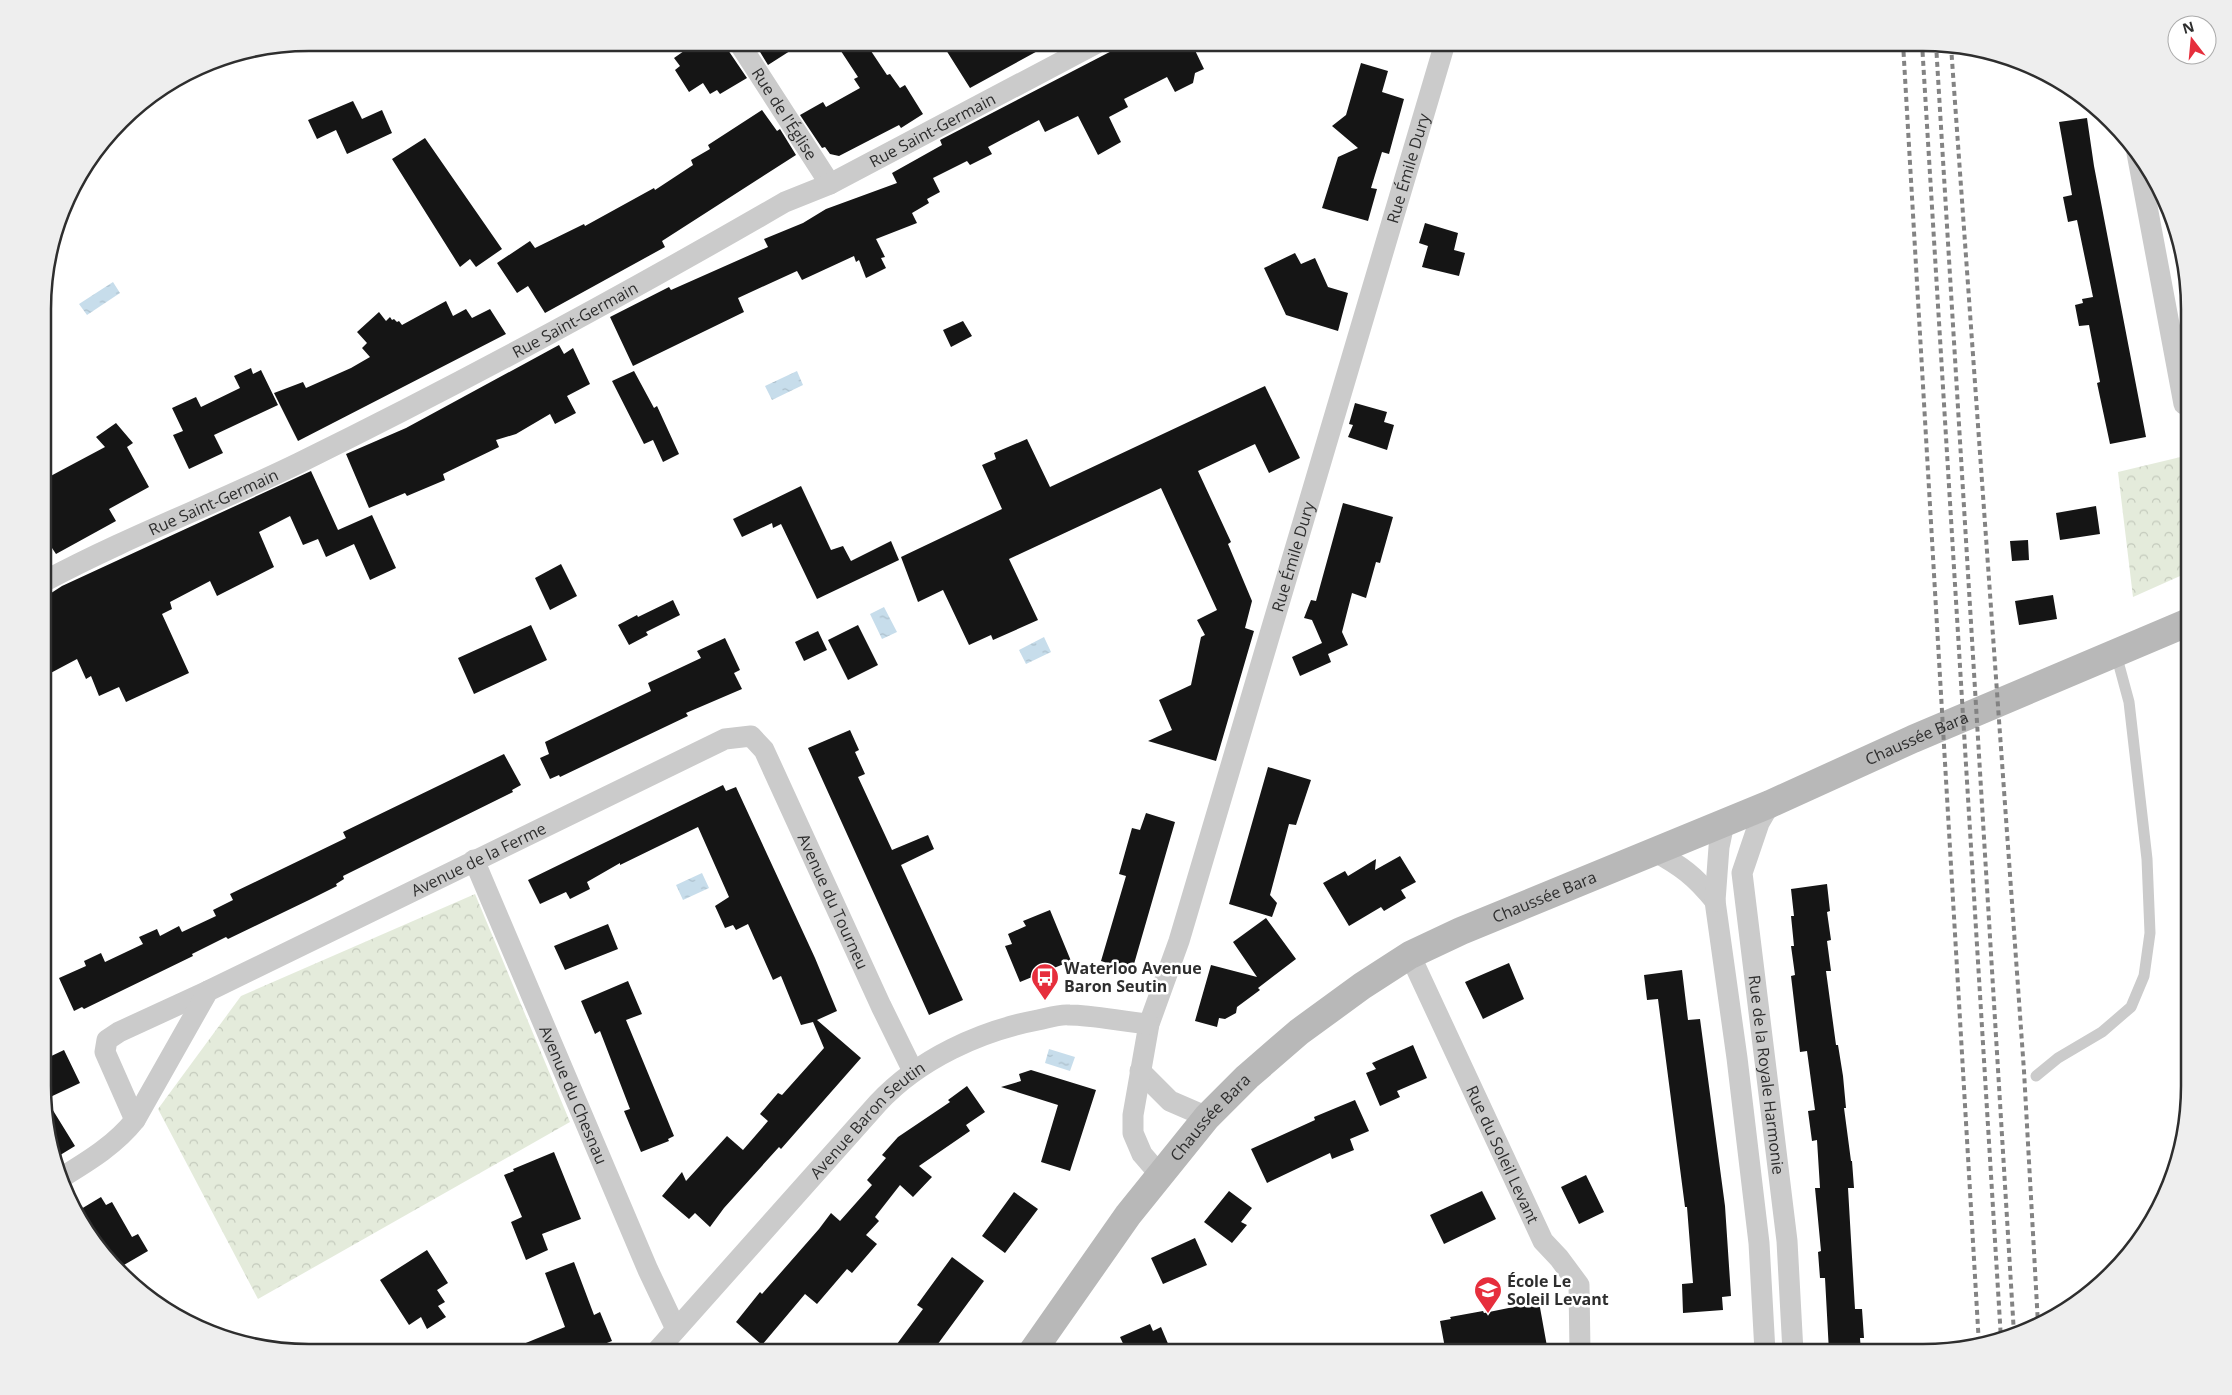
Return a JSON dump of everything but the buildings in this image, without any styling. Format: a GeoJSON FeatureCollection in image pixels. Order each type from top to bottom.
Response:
{"type":"FeatureCollection","features":[{"type":"Feature","properties":{"kind":"main road","name":"Chaussée Bara"},"geometry":{"type":"LineString","coordinates":[[1038,1344],[1128,1215],[1207,1117],[1247,1077],[1299,1032],[1362,986],[1410,955],[1461,931],[1770,804],[1913,739],[2181,626]]}},
{"type":"Feature","properties":{"kind":"street","name":"Rue de l'Église"},"geometry":{"type":"LineString","coordinates":[[745,51],[830,184]]}},
{"type":"Feature","properties":{"kind":"street","name":"Rue Saint-Germain"},"geometry":{"type":"LineString","coordinates":[[51,578],[124,542],[297,464],[381,422],[498,362],[785,202],[830,184],[1080,51]]}},
{"type":"Feature","properties":{"kind":"street","name":"Rue Émile Dury"},"geometry":{"type":"LineString","coordinates":[[1160,1175],[1142,1154],[1134,1133],[1133,1115],[1148,1024],[1182,932],[1442,51]]}},
{"type":"Feature","properties":{"kind":"street"},"geometry":{"type":"LineString","coordinates":[[2140,171],[2181,388]]}},
{"type":"Feature","properties":{"kind":"street","name":"Avenue de la Ferme"},"geometry":{"type":"LineString","coordinates":[[135,1120],[105,1052],[107,1040],[119,1032],[208,991],[725,739],[751,736]]}},
{"type":"Feature","properties":{"kind":"street","name":"Avenue du Tourneu"},"geometry":{"type":"LineString","coordinates":[[751,736],[764,750],[881,1006],[913,1071]]}},
{"type":"Feature","properties":{"kind":"street","name":"Rue de la Royale Harmonie"},"geometry":{"type":"LineString","coordinates":[[1770,804],[1759,823],[1742,873],[1787,1241],[1793,1344]]}},
{"type":"Feature","properties":{"kind":"street","name":"Rue de la Royale Harmonie"},"geometry":{"type":"LineString","coordinates":[[1724,823],[1719,847],[1715,901],[1737,1058],[1759,1243],[1765,1344]]}},
{"type":"Feature","properties":{"kind":"street","name":"Rue de la Royale Harmonie"},"geometry":{"type":"LineString","coordinates":[[1654,851],[1699,880],[1715,901]]}},
{"type":"Feature","properties":{"kind":"street","name":"Avenue du Chesnau"},"geometry":{"type":"LineString","coordinates":[[474,860],[648,1270],[676,1329]]}},
{"type":"Feature","properties":{"kind":"street","name":"Rue du Soleil Levant"},"geometry":{"type":"LineString","coordinates":[[1410,955],[1543,1241],[1559,1258],[1579,1286],[1580,1344]]}},
{"type":"Feature","properties":{"kind":"street"},"geometry":{"type":"LineString","coordinates":[[67,1174],[124,1135],[135,1120],[208,991]]}},
{"type":"Feature","properties":{"kind":"street","name":"Avenue Baron Seutin"},"geometry":{"type":"LineString","coordinates":[[663,1344],[878,1103],[894,1086],[913,1071],[948,1052],[1010,1025],[1067,1014],[1148,1024]]}},
{"type":"Feature","properties":{"kind":"street"},"geometry":{"type":"LineString","coordinates":[[1140,1070],[1170,1101],[1207,1117]]}},
{"type":"Feature","properties":{"kind":"lane"},"geometry":{"type":"LineString","coordinates":[[2036,1076],[2058,1058],[2102,1032],[2131,1006],[2144,976],[2150,933],[2147,859],[2129,702],[2116,654]]}},
{"type":"Feature","properties":{"kind":"green space"},"geometry":{"type":"Polygon","coordinates":[[[2181,457],[2181,576],[2133,597],[2118,472],[2181,457]]]}},
{"type":"Feature","properties":{"kind":"green space"},"geometry":{"type":"Polygon","coordinates":[[[475,894],[570,1122],[258,1299],[158,1109],[241,996],[475,894]]]}},
{"type":"Feature","properties":{"kind":"water"},"geometry":{"type":"Polygon","coordinates":[[[113,282],[120,293],[87,315],[79,304],[113,282]]]}},
{"type":"Feature","properties":{"kind":"water"},"geometry":{"type":"Polygon","coordinates":[[[797,371],[803,385],[772,400],[765,386],[797,371]]]}},
{"type":"Feature","properties":{"kind":"water"},"geometry":{"type":"Polygon","coordinates":[[[884,607],[897,632],[882,639],[870,614],[884,607]]]}},
{"type":"Feature","properties":{"kind":"water"},"geometry":{"type":"Polygon","coordinates":[[[1044,637],[1051,652],[1026,664],[1019,650],[1044,637]]]}},
{"type":"Feature","properties":{"kind":"water"},"geometry":{"type":"Polygon","coordinates":[[[702,873],[709,888],[683,900],[676,885],[702,873]]]}},
{"type":"Feature","properties":{"kind":"water"},"geometry":{"type":"Polygon","coordinates":[[[1049,1049],[1075,1057],[1070,1071],[1045,1063],[1049,1049]]]}},
{"type":"Feature","properties":{"kind":"railway"},"geometry":{"type":"LineString","coordinates":[[1903,51],[1979,1338]]}},
{"type":"Feature","properties":{"kind":"railway"},"geometry":{"type":"LineString","coordinates":[[1922,51],[2001,1331]]}},
{"type":"Feature","properties":{"kind":"railway"},"geometry":{"type":"LineString","coordinates":[[1936,52],[2014,1327]]}},
{"type":"Feature","properties":{"kind":"railway"},"geometry":{"type":"LineString","coordinates":[[1951,53],[2024,1071],[2038,1317]]}},
{"type":"Feature","properties":{"kind":"place","name":"Waterloo Avenue Baron Seutin"},"geometry":{"type":"Point","coordinates":[1045,1001]}},
{"type":"Feature","properties":{"kind":"place","name":"École Le Soleil Levant"},"geometry":{"type":"Point","coordinates":[1488,1314]}}]}
